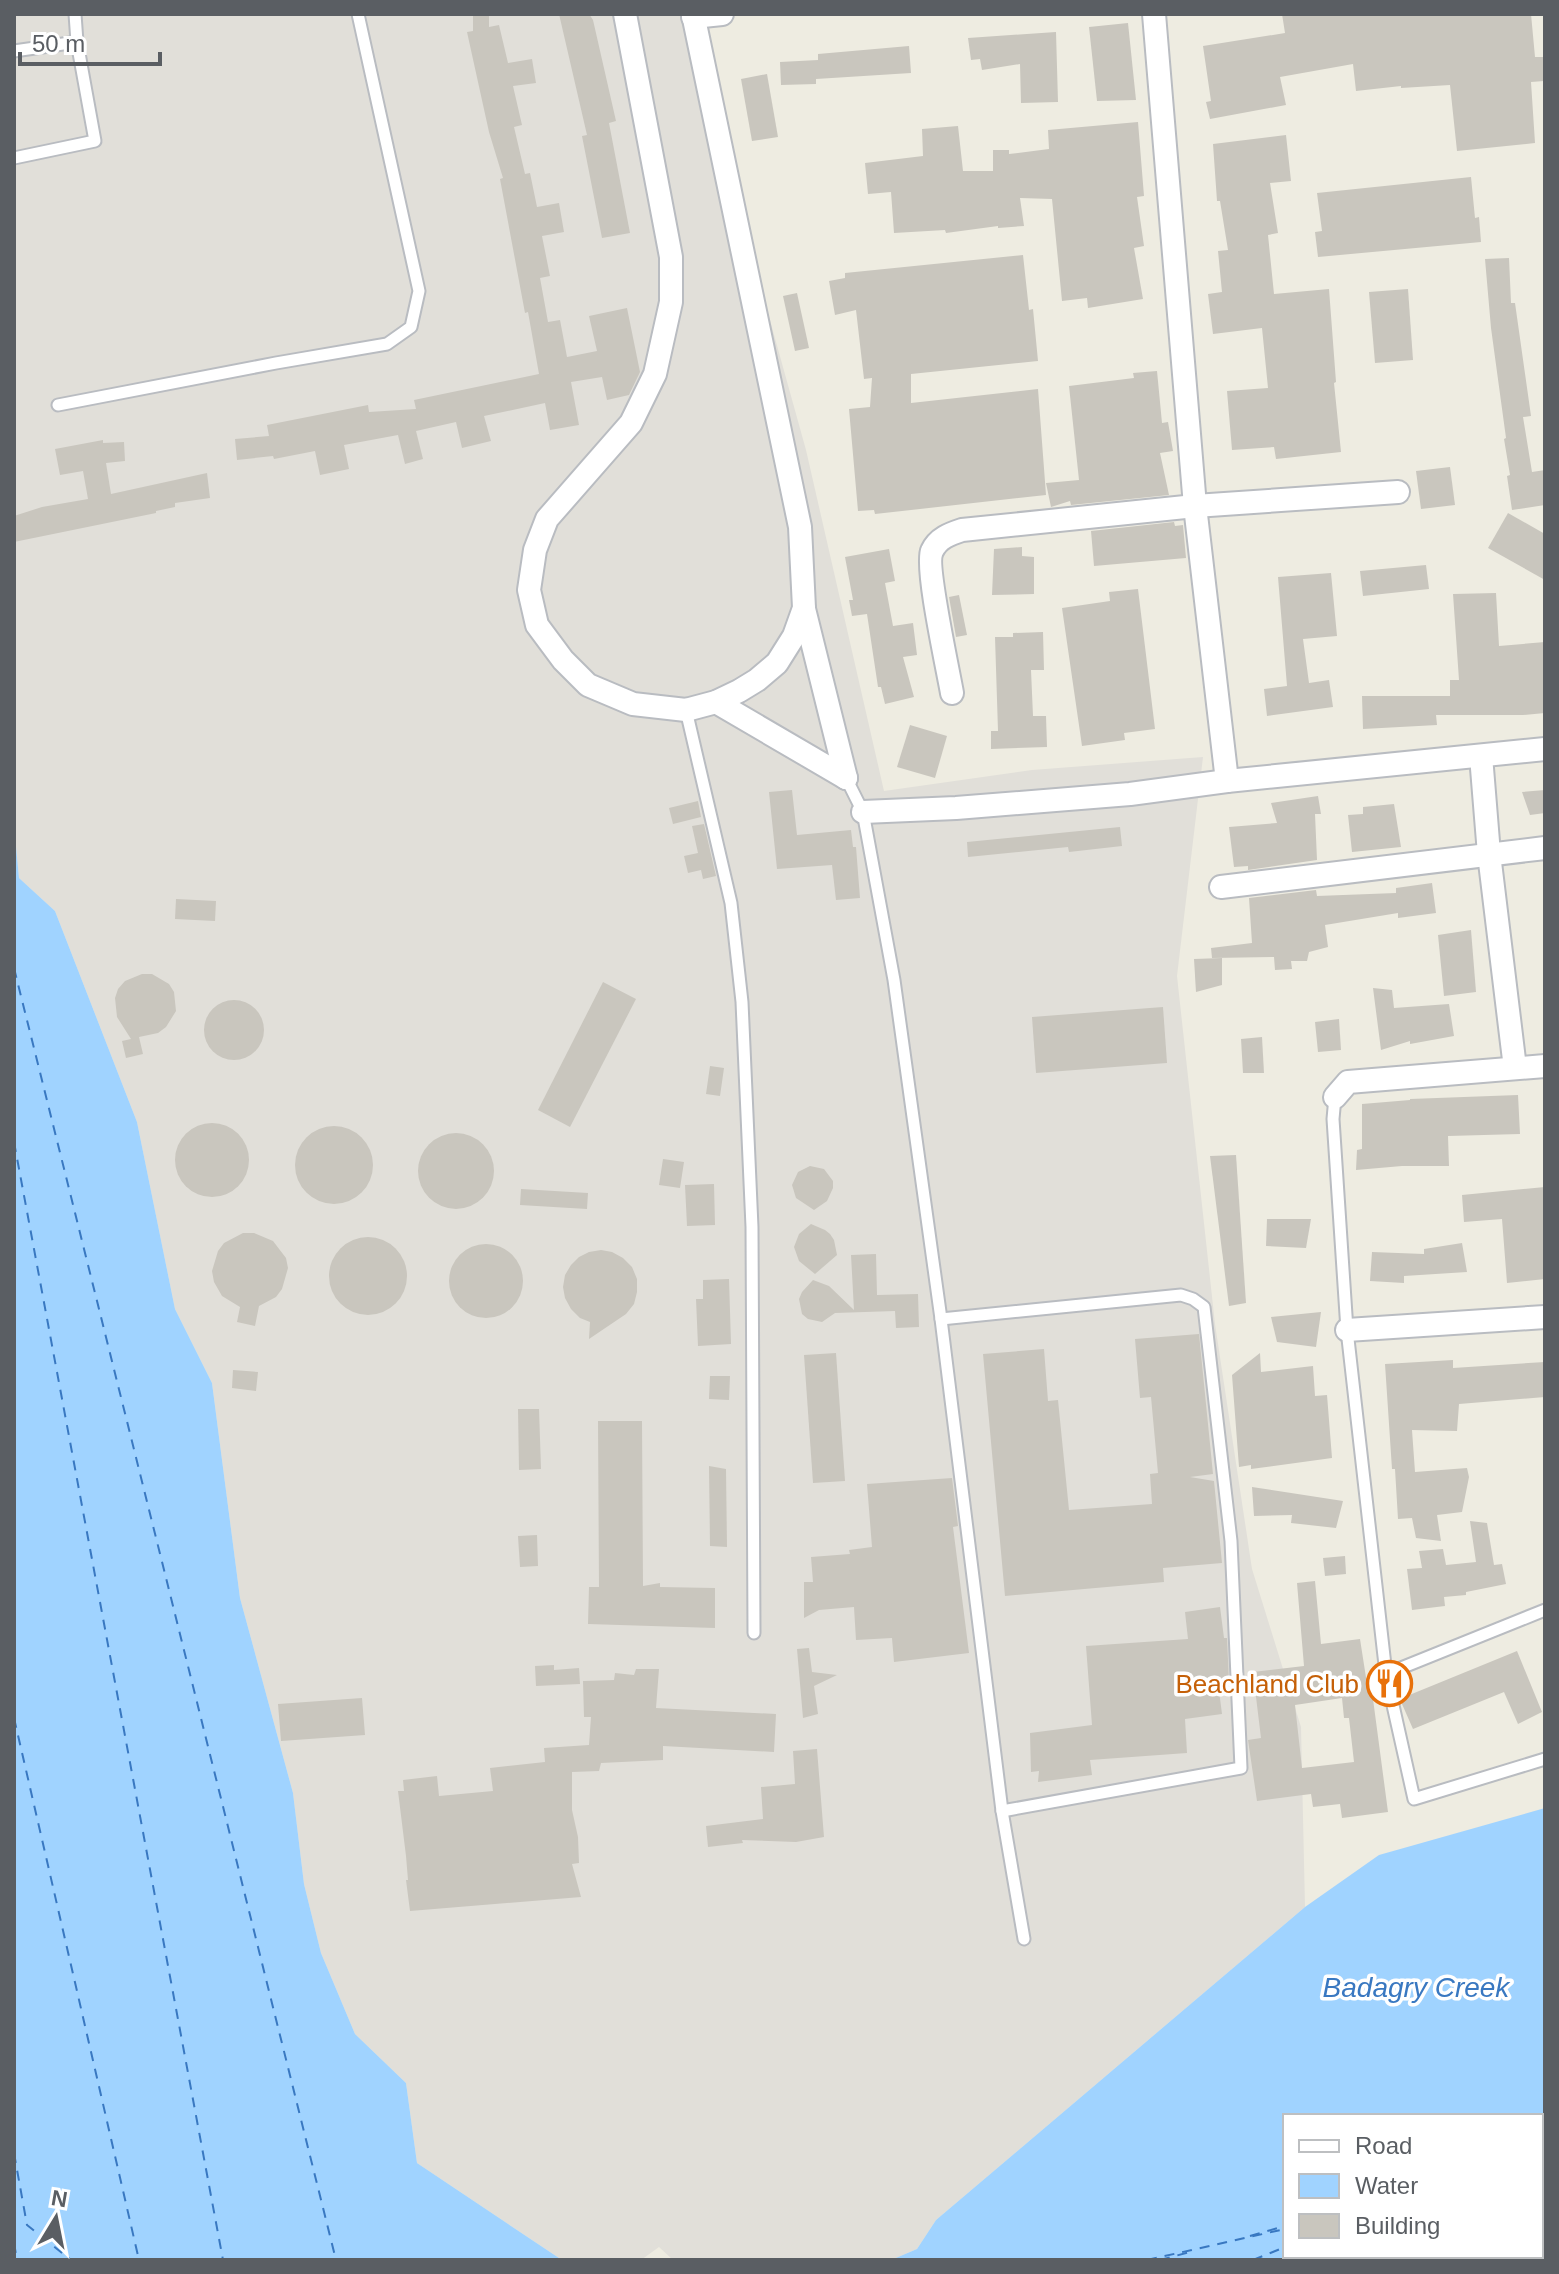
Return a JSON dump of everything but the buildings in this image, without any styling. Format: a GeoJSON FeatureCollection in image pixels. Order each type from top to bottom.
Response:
{"type":"FeatureCollection","features":[{"type":"Feature","properties":{"kind":"street"},"geometry":{"type":"LineString","coordinates":[[625,14],[671,257],[671,302],[655,374],[631,423],[547,519],[535,550],[529,590],[537,625],[563,660],[588,685],[633,704],[686,710],[716,702],[739,691],[777,663],[794,636],[804,608]]}},
{"type":"Feature","properties":{"kind":"street"},"geometry":{"type":"LineString","coordinates":[[722,14],[693,15],[800,527],[804,608],[846,778]]}},
{"type":"Feature","properties":{"kind":"street"},"geometry":{"type":"LineString","coordinates":[[1154,14],[1195,506],[1227,781]]}},
{"type":"Feature","properties":{"kind":"street"},"geometry":{"type":"LineString","coordinates":[[952,693],[931,574],[931,552],[945,536],[962,530],[1195,506],[1398,492]]}},
{"type":"Feature","properties":{"kind":"street"},"geometry":{"type":"LineString","coordinates":[[716,702],[846,778]]}},
{"type":"Feature","properties":{"kind":"street"},"geometry":{"type":"LineString","coordinates":[[863,812],[1130,794],[1227,781],[1545,749]]}},
{"type":"Feature","properties":{"kind":"street"},"geometry":{"type":"LineString","coordinates":[[1481,756],[1489,854],[1515,1068]]}},
{"type":"Feature","properties":{"kind":"street"},"geometry":{"type":"LineString","coordinates":[[1221,887],[1545,848]]}},
{"type":"Feature","properties":{"kind":"street"},"geometry":{"type":"LineString","coordinates":[[1335,1097],[1348,1082],[1545,1066]]}},
{"type":"Feature","properties":{"kind":"street"},"geometry":{"type":"LineString","coordinates":[[1347,1330],[1545,1317]]}},
{"type":"Feature","properties":{"kind":"lane"},"geometry":{"type":"LineString","coordinates":[[14,158],[95,141],[75,14]]}},
{"type":"Feature","properties":{"kind":"lane"},"geometry":{"type":"LineString","coordinates":[[58,405],[387,344],[411,327],[419,291],[358,14]]}},
{"type":"Feature","properties":{"kind":"lane"},"geometry":{"type":"LineString","coordinates":[[14,51],[77,42]]}},
{"type":"Feature","properties":{"kind":"lane"},"geometry":{"type":"LineString","coordinates":[[686,710],[731,903],[742,1002],[752,1227],[754,1633]]}},
{"type":"Feature","properties":{"kind":"lane"},"geometry":{"type":"LineString","coordinates":[[846,778],[863,812],[894,980],[941,1319],[1002,1811],[1024,1939]]}},
{"type":"Feature","properties":{"kind":"lane"},"geometry":{"type":"LineString","coordinates":[[1335,1097],[1333,1119],[1347,1330],[1386,1674],[1414,1799],[1545,1759]]}},
{"type":"Feature","properties":{"kind":"lane"},"geometry":{"type":"LineString","coordinates":[[941,1319],[1181,1295],[1204,1307],[1231,1541],[1241,1768],[1002,1811]]}},
{"type":"Feature","properties":{"kind":"lane"},"geometry":{"type":"LineString","coordinates":[[1386,1674],[1545,1610]]}},
{"type":"Feature","properties":{"kind":"shaded area"},"geometry":{"type":"Polygon","coordinates":[[[14,14],[685,14],[806,450],[884,791],[1032,770],[1203,757],[1177,976],[1215,1324],[1252,1569],[1301,1727],[1305,1907],[936,2220],[917,2249],[891,2260],[673,2260],[659,2247],[641,2260],[562,2260],[417,2163],[406,2083],[355,2034],[321,1953],[304,1884],[293,1793],[240,1598],[212,1383],[175,1309],[137,1122],[55,911],[19,878],[14,826],[14,14]]]}},
{"type":"Feature","properties":{"kind":"water"},"geometry":{"type":"Polygon","coordinates":[[[14,826],[19,878],[55,911],[137,1122],[175,1309],[212,1383],[240,1598],[293,1793],[304,1884],[321,1953],[355,2034],[406,2083],[417,2163],[562,2260],[14,2260],[14,826]]]}},
{"type":"Feature","properties":{"kind":"water","name":"Badagry Creek"},"geometry":{"type":"Polygon","coordinates":[[[1545,1808],[1545,2260],[891,2260],[917,2249],[936,2220],[1305,1907],[1379,1855],[1545,1808]]]}},
{"type":"Feature","properties":{"kind":"ferry route"},"geometry":{"type":"LineString","coordinates":[[14,968],[336,2260]]}},
{"type":"Feature","properties":{"kind":"ferry route"},"geometry":{"type":"LineString","coordinates":[[14,1142],[223,2260]]}},
{"type":"Feature","properties":{"kind":"ferry route"},"geometry":{"type":"LineString","coordinates":[[14,1718],[139,2260]]}},
{"type":"Feature","properties":{"kind":"ferry route"},"geometry":{"type":"LineString","coordinates":[[14,2153],[27,2225],[71,2260]]}},
{"type":"Feature","properties":{"kind":"ferry route"},"geometry":{"type":"LineString","coordinates":[[1250,2236],[1283,2227]]}},
{"type":"Feature","properties":{"kind":"ferry route"},"geometry":{"type":"LineString","coordinates":[[1147,2260],[1283,2229]]}},
{"type":"Feature","properties":{"kind":"ferry route"},"geometry":{"type":"LineString","coordinates":[[14,2243],[17,2260]]}},
{"type":"Feature","properties":{"kind":"ferry route"},"geometry":{"type":"LineString","coordinates":[[1253,2260],[1283,2248]]}},
{"type":"Feature","properties":{"kind":"ferry route"},"geometry":{"type":"LineString","coordinates":[[1160,2260],[1190,2252]]}},
{"type":"Feature","properties":{"kind":"ferry route"},"geometry":{"type":"LineString","coordinates":[[1529,2260],[1537,2258]]}},
{"type":"Feature","properties":{"kind":"place","name":"Beachland Club"},"geometry":{"type":"Point","coordinates":[1390,1684]}}]}
